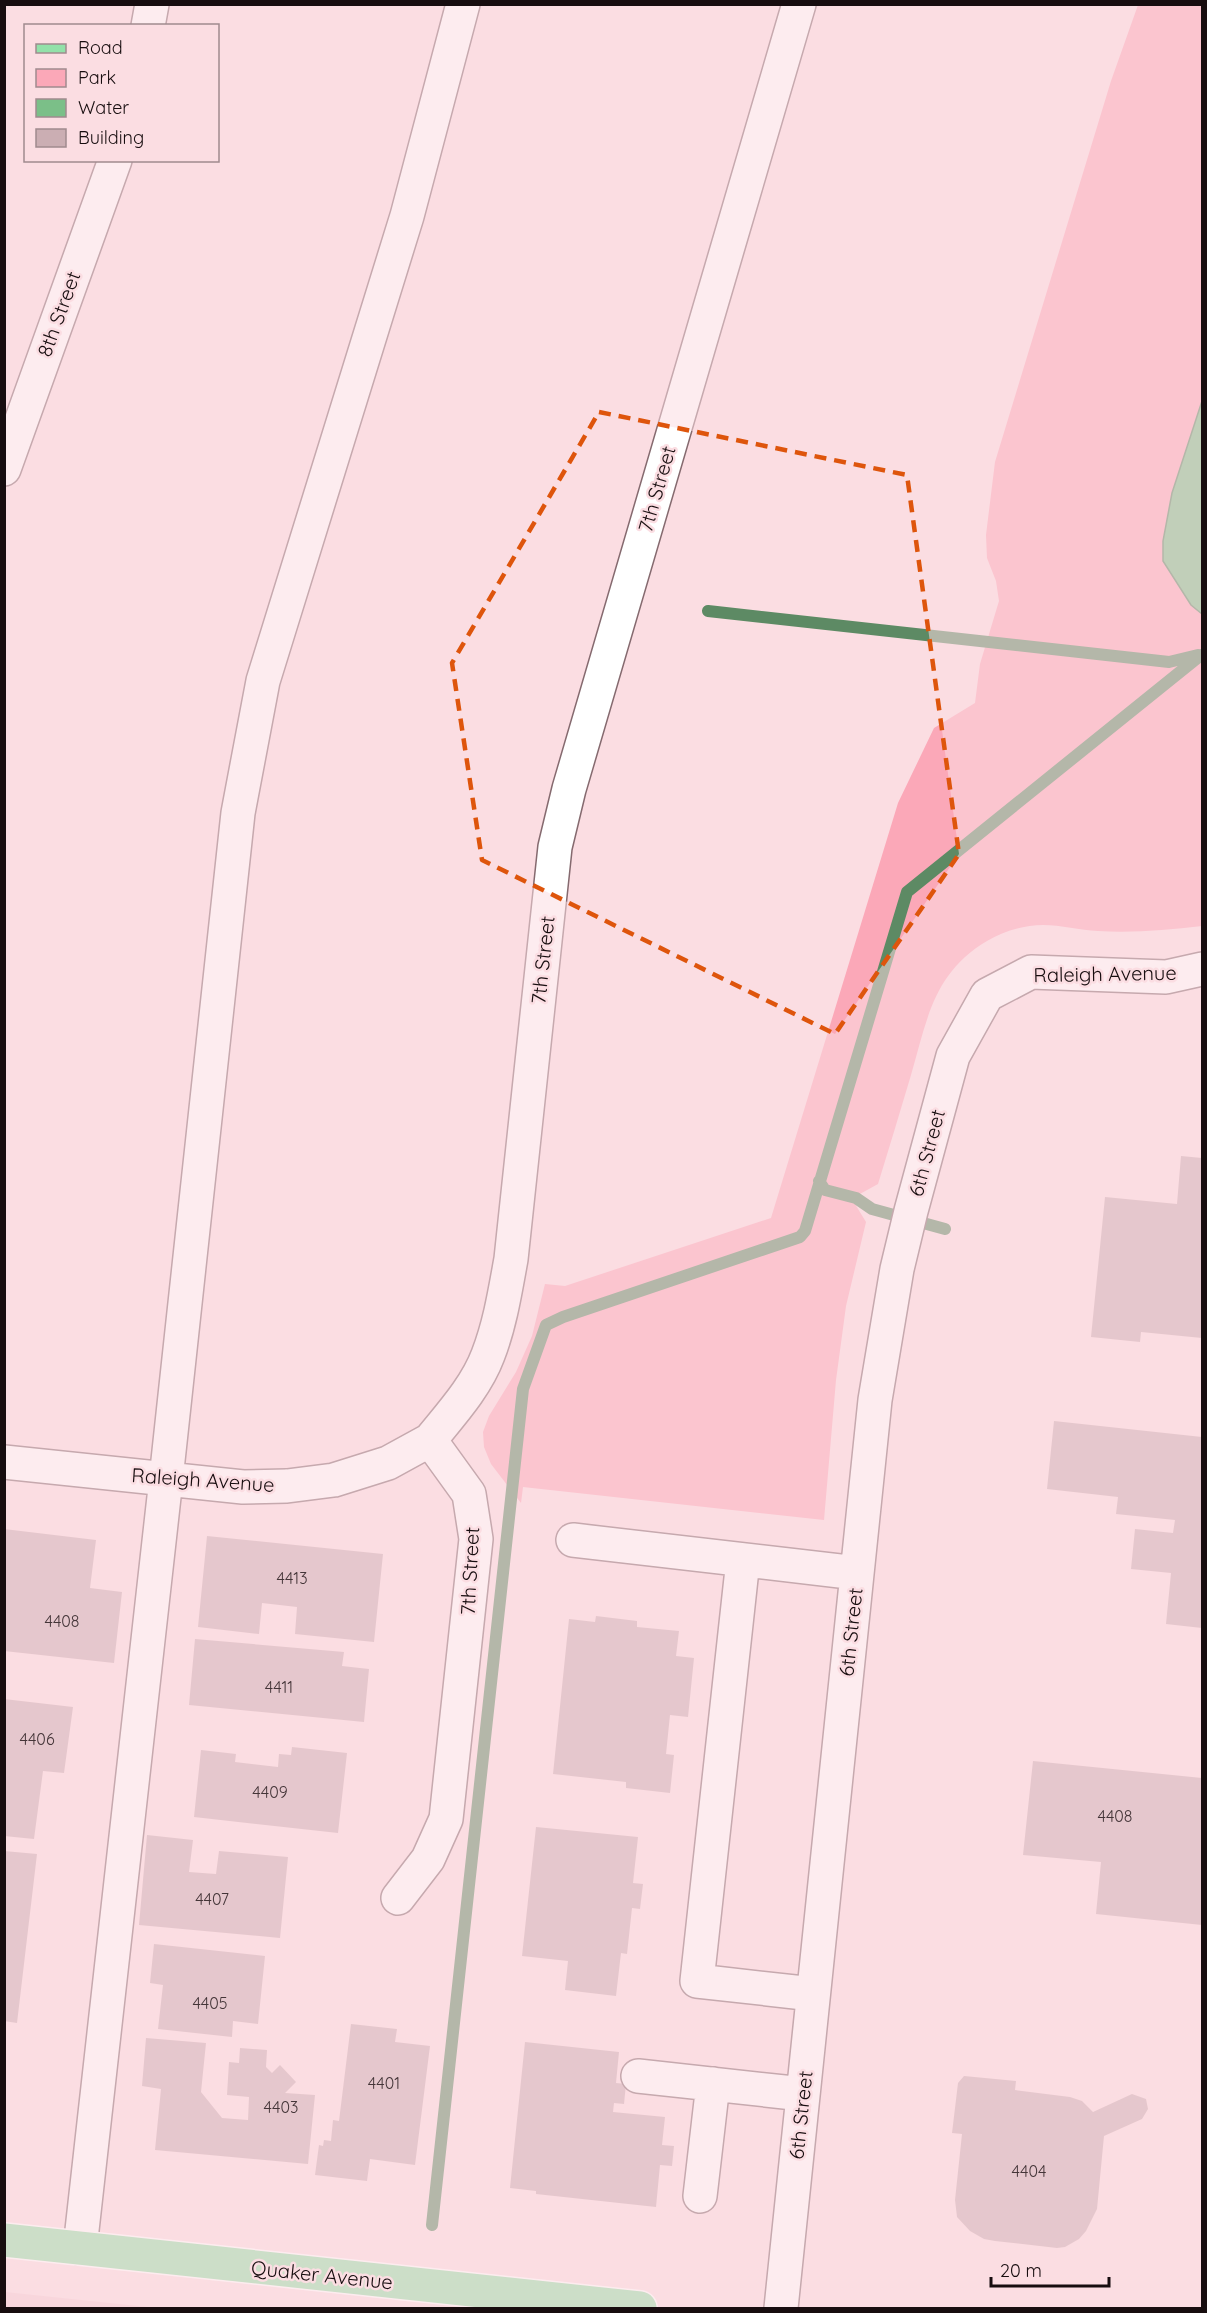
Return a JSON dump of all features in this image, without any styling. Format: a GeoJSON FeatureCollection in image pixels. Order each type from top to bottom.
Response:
{"type":"FeatureCollection","features":[{"type":"Feature","properties":{"kind":"main road","name":"Quaker Avenue"},"geometry":{"type":"LineString","coordinates":[[4,2240],[640,2308]]}},
{"type":"Feature","properties":{"kind":"street"},"geometry":{"type":"LineString","coordinates":[[148,24],[152,4]]}},
{"type":"Feature","properties":{"kind":"street"},"geometry":{"type":"LineString","coordinates":[[80,2248],[166,1479],[237,813],[263,681],[407,216],[463,4]]}},
{"type":"Feature","properties":{"kind":"street","name":"7th Street"},"geometry":{"type":"LineString","coordinates":[[398,1898],[428,1859],[447,1819],[476,1539],[469,1494],[430,1440],[463,1400],[488,1357],[502,1311],[513,1248],[555,847],[575,766],[799,4]]}},
{"type":"Feature","properties":{"kind":"street","name":"8th Street"},"geometry":{"type":"LineString","coordinates":[[4,469],[114,162]]}},
{"type":"Feature","properties":{"kind":"street","name":"Raleigh Avenue"},"geometry":{"type":"LineString","coordinates":[[1009,984],[1031,972],[1166,977],[1203,969]]}},
{"type":"Feature","properties":{"kind":"street","name":"6th Street"},"geometry":{"type":"LineString","coordinates":[[781,2308],[874,1411],[885,1331],[911,1211],[953,1056],[987,995],[1009,984]]}},
{"type":"Feature","properties":{"kind":"street","name":"Raleigh Avenue"},"geometry":{"type":"LineString","coordinates":[[4,1462],[243,1487],[287,1486],[334,1480],[388,1463],[430,1440]]}},
{"type":"Feature","properties":{"kind":"street"},"geometry":{"type":"LineString","coordinates":[[573,1540],[857,1573]]}},
{"type":"Feature","properties":{"kind":"street"},"geometry":{"type":"LineString","coordinates":[[743,1560],[697,1981],[813,1994]]}},
{"type":"Feature","properties":{"kind":"street"},"geometry":{"type":"LineString","coordinates":[[638,2076],[803,2094]]}},
{"type":"Feature","properties":{"kind":"street"},"geometry":{"type":"LineString","coordinates":[[700,2196],[713,2084]]}},
{"type":"Feature","properties":{"kind":"highlighted area"},"geometry":{"type":"Polygon","coordinates":[[[599,412],[907,475],[959,854],[835,1034],[482,860],[452,663],[599,412]]]}},
{"type":"Feature","properties":{"kind":"shaded area"},"geometry":{"type":"Polygon","coordinates":[[[5,2292],[157,2308],[5,2308],[5,2292]]]}},
{"type":"Feature","properties":{"kind":"green space"},"geometry":{"type":"Polygon","coordinates":[[[1138,5],[1202,5],[1202,926],[1124,932],[1050,925],[1021,927],[987,941],[969,954],[943,983],[928,1017],[878,1184],[858,1195],[855,1204],[866,1222],[846,1306],[836,1380],[824,1520],[523,1487],[521,1503],[491,1464],[484,1447],[483,1432],[489,1416],[516,1372],[532,1336],[545,1284],[565,1286],[771,1218],[898,803],[934,728],[975,703],[980,664],[999,601],[996,581],[987,558],[986,535],[995,462],[1111,81],[1138,5]]]}},
{"type":"Feature","properties":{"kind":"water"},"geometry":{"type":"Polygon","coordinates":[[[1202,401],[1202,614],[1191,605],[1163,561],[1163,541],[1172,493],[1202,401]]]}},
{"type":"Feature","properties":{"kind":"building"},"geometry":{"type":"Polygon","coordinates":[[[1181,1156],[1202,1158],[1202,1338],[1141,1332],[1140,1342],[1091,1337],[1105,1197],[1177,1204],[1181,1156]]]}},
{"type":"Feature","properties":{"kind":"building"},"geometry":{"type":"Polygon","coordinates":[[[1054,1421],[1202,1437],[1202,1628],[1166,1624],[1171,1573],[1131,1569],[1135,1529],[1173,1533],[1175,1520],[1116,1514],[1118,1497],[1047,1489],[1054,1421]]]}},
{"type":"Feature","properties":{"kind":"building"},"geometry":{"type":"Polygon","coordinates":[[[4,1529],[96,1540],[90,1588],[122,1592],[114,1663],[4,1651],[4,1529]]]}},
{"type":"Feature","properties":{"kind":"building"},"geometry":{"type":"Polygon","coordinates":[[[207,1536],[383,1554],[374,1642],[295,1634],[297,1607],[262,1603],[259,1634],[198,1627],[207,1536]]]}},
{"type":"Feature","properties":{"kind":"building"},"geometry":{"type":"Polygon","coordinates":[[[596,1616],[637,1621],[637,1627],[679,1631],[676,1656],[694,1658],[688,1717],[670,1715],[666,1754],[674,1755],[670,1793],[626,1788],[626,1782],[553,1774],[569,1619],[595,1622],[596,1616]]]}},
{"type":"Feature","properties":{"kind":"building"},"geometry":{"type":"Polygon","coordinates":[[[195,1639],[344,1652],[342,1666],[369,1669],[364,1722],[189,1705],[195,1639]]]}},
{"type":"Feature","properties":{"kind":"building"},"geometry":{"type":"Polygon","coordinates":[[[4,1699],[73,1707],[64,1773],[43,1771],[34,1839],[4,1836],[4,1699]]]}},
{"type":"Feature","properties":{"kind":"building"},"geometry":{"type":"Polygon","coordinates":[[[292,1747],[347,1753],[338,1833],[194,1817],[201,1750],[236,1754],[235,1762],[278,1767],[279,1754],[291,1755],[292,1747]]]}},
{"type":"Feature","properties":{"kind":"building"},"geometry":{"type":"Polygon","coordinates":[[[1033,1761],[1202,1778],[1202,1925],[1096,1914],[1101,1862],[1023,1855],[1033,1761]]]}},
{"type":"Feature","properties":{"kind":"building"},"geometry":{"type":"Polygon","coordinates":[[[536,1827],[638,1837],[633,1883],[643,1884],[640,1909],[632,1908],[627,1954],[621,1953],[616,1996],[565,1990],[568,1961],[522,1956],[536,1827]]]}},
{"type":"Feature","properties":{"kind":"building"},"geometry":{"type":"Polygon","coordinates":[[[147,1835],[193,1840],[189,1872],[216,1874],[219,1851],[288,1857],[280,1938],[139,1925],[147,1835]]]}},
{"type":"Feature","properties":{"kind":"building"},"geometry":{"type":"Polygon","coordinates":[[[4,1851],[37,1854],[17,2023],[4,2021],[4,1851]]]}},
{"type":"Feature","properties":{"kind":"building"},"geometry":{"type":"Polygon","coordinates":[[[154,1944],[265,1956],[258,2024],[233,2021],[232,2037],[158,2029],[163,1985],[150,1983],[154,1944]]]}},
{"type":"Feature","properties":{"kind":"building"},"geometry":{"type":"Polygon","coordinates":[[[351,2024],[397,2029],[395,2042],[430,2046],[415,2165],[370,2159],[367,2181],[315,2175],[319,2145],[323,2146],[324,2140],[331,2141],[333,2120],[339,2121],[351,2024]]]}},
{"type":"Feature","properties":{"kind":"building"},"geometry":{"type":"Polygon","coordinates":[[[146,2038],[206,2043],[201,2092],[222,2118],[248,2120],[249,2097],[227,2095],[229,2062],[239,2063],[240,2048],[267,2050],[266,2067],[272,2073],[280,2065],[296,2082],[285,2093],[315,2095],[308,2164],[155,2150],[161,2089],[142,2086],[146,2038]]]}},
{"type":"Feature","properties":{"kind":"building"},"geometry":{"type":"Polygon","coordinates":[[[525,2042],[619,2052],[616,2083],[626,2084],[624,2104],[614,2103],[613,2112],[665,2117],[662,2145],[674,2146],[672,2166],[660,2165],[656,2207],[536,2194],[536,2191],[510,2188],[525,2042]]]}},
{"type":"Feature","properties":{"kind":"building"},"geometry":{"type":"Polygon","coordinates":[[[964,2076],[1016,2081],[1015,2090],[1070,2097],[1082,2101],[1093,2112],[1132,2094],[1146,2099],[1148,2109],[1142,2119],[1104,2136],[1097,2209],[1086,2231],[1079,2239],[1065,2247],[1057,2248],[995,2241],[984,2239],[970,2231],[957,2217],[955,2200],[962,2134],[952,2133],[958,2083],[964,2076]]]}},
{"type":"Feature","properties":{"kind":"waterway"},"geometry":{"type":"LineString","coordinates":[[708,611],[1169,662],[1198,655]]}},
{"type":"Feature","properties":{"kind":"waterway"},"geometry":{"type":"LineString","coordinates":[[432,2225],[523,1389],[546,1325],[563,1317],[800,1237],[805,1231],[907,892],[1201,655]]}},
{"type":"Feature","properties":{"kind":"waterway"},"geometry":{"type":"LineString","coordinates":[[819,1181],[825,1190],[856,1198],[872,1209],[945,1229]]}}]}
